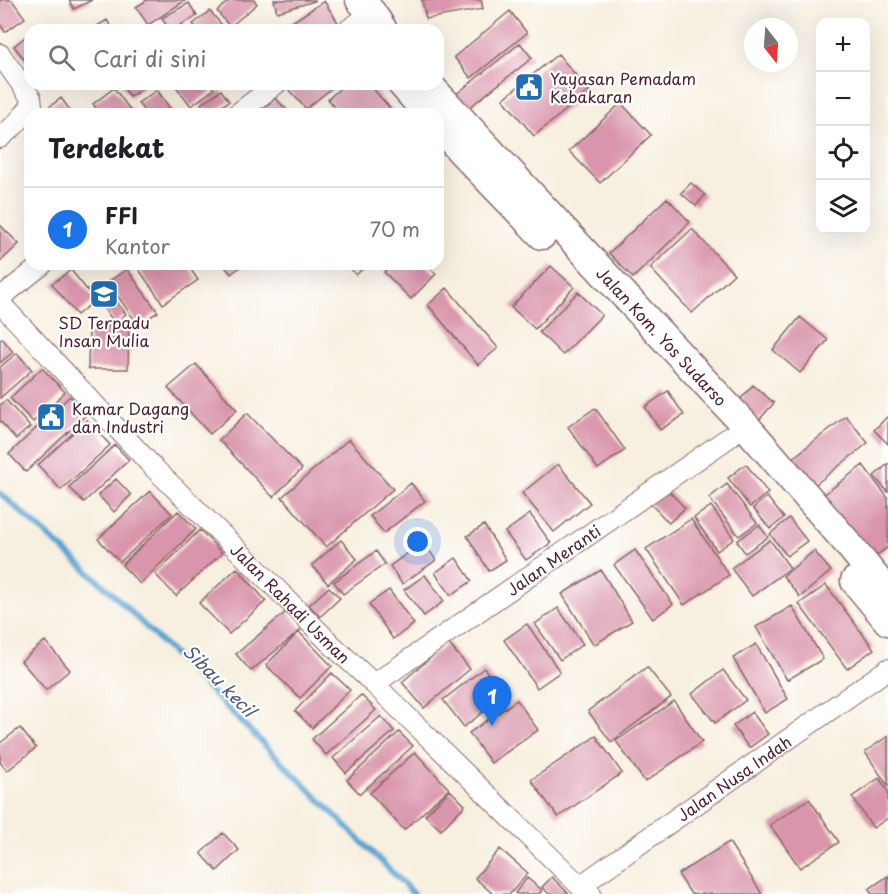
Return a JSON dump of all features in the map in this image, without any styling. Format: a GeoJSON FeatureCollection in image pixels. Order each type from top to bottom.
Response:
{"type":"FeatureCollection","features":[{"type":"Feature","properties":{"kind":"highway"},"geometry":{"type":"LineString","coordinates":[[407,90],[423,108]]}},
{"type":"Feature","properties":{"kind":"highway","name":"Jalan Kom. Yos Sudarso"},"geometry":{"type":"LineString","coordinates":[[434,90],[744,424],[888,593]]}},
{"type":"Feature","properties":{"kind":"highway","name":"Jalan Kom. Yos Sudarso"},"geometry":{"type":"LineString","coordinates":[[444,132],[730,436],[888,621]]}},
{"type":"Feature","properties":{"kind":"street"},"geometry":{"type":"LineString","coordinates":[[0,54],[24,88]]}},
{"type":"Feature","properties":{"kind":"street"},"geometry":{"type":"LineString","coordinates":[[25,90],[32,102],[29,108]]}},
{"type":"Feature","properties":{"kind":"street"},"geometry":{"type":"LineString","coordinates":[[245,108],[268,90]]}},
{"type":"Feature","properties":{"kind":"street"},"geometry":{"type":"LineString","coordinates":[[0,138],[24,114]]}},
{"type":"Feature","properties":{"kind":"street"},"geometry":{"type":"LineString","coordinates":[[0,298],[35,270]]}},
{"type":"Feature","properties":{"kind":"street","name":"Jalan Rahadi Usman"},"geometry":{"type":"LineString","coordinates":[[0,303],[154,468],[330,643],[585,890]]}},
{"type":"Feature","properties":{"kind":"street","name":"Jalan Meranti"},"geometry":{"type":"LineString","coordinates":[[374,684],[730,436]]}},
{"type":"Feature","properties":{"kind":"street","name":"Jalan Nusa Indah"},"geometry":{"type":"LineString","coordinates":[[585,890],[888,669]]}},
{"type":"Feature","properties":{"kind":"building"},"geometry":{"type":"Polygon","coordinates":[[[0,0],[12,0],[25,18],[5,32],[0,24],[0,0]]]}},
{"type":"Feature","properties":{"kind":"building"},"geometry":{"type":"Polygon","coordinates":[[[69,0],[92,0],[74,9],[69,0]]]}},
{"type":"Feature","properties":{"kind":"building"},"geometry":{"type":"Polygon","coordinates":[[[147,0],[186,0],[150,24],[136,7],[147,0]]]}},
{"type":"Feature","properties":{"kind":"building"},"geometry":{"type":"Polygon","coordinates":[[[230,0],[254,0],[257,4],[234,24],[228,24],[217,11],[230,0]]]}},
{"type":"Feature","properties":{"kind":"building"},"geometry":{"type":"Polygon","coordinates":[[[274,0],[315,0],[315,1],[277,12],[274,0]]]}},
{"type":"Feature","properties":{"kind":"building"},"geometry":{"type":"Polygon","coordinates":[[[422,0],[481,0],[483,9],[426,19],[422,0]]]}},
{"type":"Feature","properties":{"kind":"building"},"geometry":{"type":"Polygon","coordinates":[[[324,1],[339,24],[289,24],[324,1]]]}},
{"type":"Feature","properties":{"kind":"building"},"geometry":{"type":"Polygon","coordinates":[[[189,3],[197,16],[183,24],[166,24],[162,18],[189,3]]]}},
{"type":"Feature","properties":{"kind":"building"},"geometry":{"type":"Polygon","coordinates":[[[210,11],[221,24],[193,24],[210,11]]]}},
{"type":"Feature","properties":{"kind":"building"},"geometry":{"type":"Polygon","coordinates":[[[510,11],[527,33],[471,78],[454,57],[510,11]]]}},
{"type":"Feature","properties":{"kind":"building"},"geometry":{"type":"Polygon","coordinates":[[[24,38],[24,59],[14,46],[24,38]]]}},
{"type":"Feature","properties":{"kind":"building"},"geometry":{"type":"Polygon","coordinates":[[[520,43],[532,58],[466,110],[454,96],[520,43]]]}},
{"type":"Feature","properties":{"kind":"building"},"geometry":{"type":"Polygon","coordinates":[[[558,54],[589,91],[534,136],[503,99],[558,54]]]}},
{"type":"Feature","properties":{"kind":"building"},"geometry":{"type":"Polygon","coordinates":[[[111,90],[115,90],[129,108],[96,108],[93,104],[111,90]]]}},
{"type":"Feature","properties":{"kind":"building"},"geometry":{"type":"Polygon","coordinates":[[[125,90],[140,90],[130,97],[125,90]]]}},
{"type":"Feature","properties":{"kind":"building"},"geometry":{"type":"Polygon","coordinates":[[[157,90],[170,108],[142,108],[138,103],[157,90]]]}},
{"type":"Feature","properties":{"kind":"building"},"geometry":{"type":"Polygon","coordinates":[[[179,90],[213,90],[191,106],[179,90]]]}},
{"type":"Feature","properties":{"kind":"building"},"geometry":{"type":"Polygon","coordinates":[[[221,90],[229,101],[219,108],[204,108],[201,104],[221,90]]]}},
{"type":"Feature","properties":{"kind":"building"},"geometry":{"type":"Polygon","coordinates":[[[289,90],[329,90],[307,108],[289,90]]]}},
{"type":"Feature","properties":{"kind":"building"},"geometry":{"type":"Polygon","coordinates":[[[338,90],[374,90],[390,108],[335,108],[328,99],[338,90]]]}},
{"type":"Feature","properties":{"kind":"building"},"geometry":{"type":"Polygon","coordinates":[[[61,98],[68,108],[48,108],[61,98]]]}},
{"type":"Feature","properties":{"kind":"building"},"geometry":{"type":"Polygon","coordinates":[[[275,98],[285,108],[265,108],[275,98]]]}},
{"type":"Feature","properties":{"kind":"building"},"geometry":{"type":"Polygon","coordinates":[[[621,103],[651,135],[600,183],[569,151],[621,103]]]}},
{"type":"Feature","properties":{"kind":"building"},"geometry":{"type":"Polygon","coordinates":[[[691,183],[705,195],[696,206],[681,193],[691,183]]]}},
{"type":"Feature","properties":{"kind":"building"},"geometry":{"type":"Polygon","coordinates":[[[667,198],[690,222],[633,278],[609,253],[667,198]]]}},
{"type":"Feature","properties":{"kind":"building"},"geometry":{"type":"Polygon","coordinates":[[[0,225],[19,244],[0,262],[0,225]]]}},
{"type":"Feature","properties":{"kind":"building"},"geometry":{"type":"Polygon","coordinates":[[[692,229],[734,274],[692,313],[650,268],[692,229]]]}},
{"type":"Feature","properties":{"kind":"building"},"geometry":{"type":"Polygon","coordinates":[[[551,266],[574,287],[535,329],[511,307],[551,266]]]}},
{"type":"Feature","properties":{"kind":"building"},"geometry":{"type":"Polygon","coordinates":[[[71,270],[95,300],[77,315],[52,284],[71,270]]]}},
{"type":"Feature","properties":{"kind":"building"},"geometry":{"type":"Polygon","coordinates":[[[128,270],[158,312],[138,325],[108,282],[128,270]]]}},
{"type":"Feature","properties":{"kind":"building"},"geometry":{"type":"Polygon","coordinates":[[[139,270],[191,270],[198,280],[163,304],[139,270]]]}},
{"type":"Feature","properties":{"kind":"building"},"geometry":{"type":"Polygon","coordinates":[[[352,270],[361,270],[356,275],[352,270]]]}},
{"type":"Feature","properties":{"kind":"building"},"geometry":{"type":"Polygon","coordinates":[[[386,270],[432,270],[436,274],[411,299],[384,272],[386,270]]]}},
{"type":"Feature","properties":{"kind":"building"},"geometry":{"type":"Polygon","coordinates":[[[447,288],[498,348],[478,365],[428,305],[447,288]]]}},
{"type":"Feature","properties":{"kind":"building"},"geometry":{"type":"Polygon","coordinates":[[[578,292],[602,315],[563,355],[539,332],[578,292]]]}},
{"type":"Feature","properties":{"kind":"building"},"geometry":{"type":"Polygon","coordinates":[[[109,293],[126,314],[115,323],[98,301],[109,293]]]}},
{"type":"Feature","properties":{"kind":"building"},"geometry":{"type":"Polygon","coordinates":[[[800,317],[828,340],[800,373],[773,350],[800,317]]]}},
{"type":"Feature","properties":{"kind":"building"},"geometry":{"type":"Polygon","coordinates":[[[89,326],[129,327],[128,369],[88,369],[89,326]]]}},
{"type":"Feature","properties":{"kind":"building"},"geometry":{"type":"Polygon","coordinates":[[[2,338],[13,352],[0,363],[0,340],[2,338]]]}},
{"type":"Feature","properties":{"kind":"building"},"geometry":{"type":"Polygon","coordinates":[[[17,353],[32,370],[0,398],[0,367],[17,353]]]}},
{"type":"Feature","properties":{"kind":"building"},"geometry":{"type":"Polygon","coordinates":[[[196,364],[237,410],[210,434],[168,388],[196,364]]]}},
{"type":"Feature","properties":{"kind":"building"},"geometry":{"type":"Polygon","coordinates":[[[42,368],[65,392],[33,422],[10,398],[42,368]]]}},
{"type":"Feature","properties":{"kind":"building"},"geometry":{"type":"Polygon","coordinates":[[[753,385],[774,403],[759,420],[738,402],[753,385]]]}},
{"type":"Feature","properties":{"kind":"building"},"geometry":{"type":"Polygon","coordinates":[[[668,391],[684,415],[660,430],[645,407],[668,391]]]}},
{"type":"Feature","properties":{"kind":"building"},"geometry":{"type":"Polygon","coordinates":[[[70,396],[87,414],[26,472],[9,454],[70,396]]]}},
{"type":"Feature","properties":{"kind":"building"},"geometry":{"type":"Polygon","coordinates":[[[6,400],[30,427],[16,439],[0,421],[0,405],[6,400]]]}},
{"type":"Feature","properties":{"kind":"building"},"geometry":{"type":"Polygon","coordinates":[[[595,408],[625,450],[598,469],[568,427],[595,408]]]}},
{"type":"Feature","properties":{"kind":"building"},"geometry":{"type":"Polygon","coordinates":[[[247,413],[302,469],[273,497],[219,440],[247,413]]]}},
{"type":"Feature","properties":{"kind":"building"},"geometry":{"type":"Polygon","coordinates":[[[846,416],[868,443],[811,488],[789,461],[846,416]]]}},
{"type":"Feature","properties":{"kind":"building"},"geometry":{"type":"Polygon","coordinates":[[[888,416],[888,444],[874,430],[888,416]]]}},
{"type":"Feature","properties":{"kind":"building"},"geometry":{"type":"Polygon","coordinates":[[[87,420],[110,445],[61,490],[38,465],[87,420]]]}},
{"type":"Feature","properties":{"kind":"building"},"geometry":{"type":"Polygon","coordinates":[[[349,439],[393,489],[326,547],[282,497],[349,439]]]}},
{"type":"Feature","properties":{"kind":"building"},"geometry":{"type":"Polygon","coordinates":[[[115,445],[129,460],[84,502],[69,487],[115,445]]]}},
{"type":"Feature","properties":{"kind":"building"},"geometry":{"type":"Polygon","coordinates":[[[558,464],[590,503],[554,532],[522,493],[558,464]]]}},
{"type":"Feature","properties":{"kind":"building"},"geometry":{"type":"Polygon","coordinates":[[[746,464],[768,493],[750,507],[728,478],[746,464]]]}},
{"type":"Feature","properties":{"kind":"building"},"geometry":{"type":"Polygon","coordinates":[[[888,464],[888,492],[874,476],[888,464]]]}},
{"type":"Feature","properties":{"kind":"building"},"geometry":{"type":"Polygon","coordinates":[[[863,465],[888,498],[888,547],[870,560],[822,496],[863,465]]]}},
{"type":"Feature","properties":{"kind":"building"},"geometry":{"type":"Polygon","coordinates":[[[116,479],[131,495],[114,512],[98,495],[116,479]]]}},
{"type":"Feature","properties":{"kind":"building"},"geometry":{"type":"Polygon","coordinates":[[[411,483],[425,501],[384,533],[370,516],[411,483]]]}},
{"type":"Feature","properties":{"kind":"building"},"geometry":{"type":"Polygon","coordinates":[[[727,484],[757,523],[739,536],[709,498],[727,484]]]}},
{"type":"Feature","properties":{"kind":"building"},"geometry":{"type":"Polygon","coordinates":[[[663,485],[685,508],[669,523],[647,500],[663,485]]]}},
{"type":"Feature","properties":{"kind":"building"},"geometry":{"type":"Polygon","coordinates":[[[150,491],[172,514],[120,562],[98,539],[150,491]]]}},
{"type":"Feature","properties":{"kind":"building"},"geometry":{"type":"Polygon","coordinates":[[[767,497],[784,518],[770,529],[753,508],[767,497]]]}},
{"type":"Feature","properties":{"kind":"building"},"geometry":{"type":"Polygon","coordinates":[[[711,506],[734,539],[717,551],[694,518],[711,506]]]}},
{"type":"Feature","properties":{"kind":"building"},"geometry":{"type":"Polygon","coordinates":[[[178,511],[196,529],[140,584],[122,565],[178,511]]]}},
{"type":"Feature","properties":{"kind":"building"},"geometry":{"type":"Polygon","coordinates":[[[530,514],[551,543],[526,560],[505,532],[530,514]]]}},
{"type":"Feature","properties":{"kind":"building"},"geometry":{"type":"Polygon","coordinates":[[[789,518],[807,541],[787,556],[770,534],[789,518]]]}},
{"type":"Feature","properties":{"kind":"building"},"geometry":{"type":"Polygon","coordinates":[[[691,519],[729,575],[684,605],[646,549],[691,519]]]}},
{"type":"Feature","properties":{"kind":"building"},"geometry":{"type":"Polygon","coordinates":[[[484,525],[506,560],[489,571],[467,536],[484,525]]]}},
{"type":"Feature","properties":{"kind":"building"},"geometry":{"type":"Polygon","coordinates":[[[759,525],[768,537],[745,553],[737,541],[759,525]]]}},
{"type":"Feature","properties":{"kind":"building"},"geometry":{"type":"Polygon","coordinates":[[[200,530],[222,553],[176,596],[155,574],[200,530]]]}},
{"type":"Feature","properties":{"kind":"building"},"geometry":{"type":"Polygon","coordinates":[[[341,540],[357,559],[328,584],[312,565],[341,540]]]}},
{"type":"Feature","properties":{"kind":"building"},"geometry":{"type":"Polygon","coordinates":[[[770,540],[790,568],[752,596],[731,568],[770,540]]]}},
{"type":"Feature","properties":{"kind":"building"},"geometry":{"type":"Polygon","coordinates":[[[423,542],[436,560],[402,584],[390,566],[423,542]]]}},
{"type":"Feature","properties":{"kind":"building"},"geometry":{"type":"Polygon","coordinates":[[[635,550],[673,604],[653,619],[614,565],[635,550]]]}},
{"type":"Feature","properties":{"kind":"building"},"geometry":{"type":"Polygon","coordinates":[[[376,551],[385,564],[343,594],[334,582],[376,551]]]}},
{"type":"Feature","properties":{"kind":"building"},"geometry":{"type":"Polygon","coordinates":[[[814,551],[831,571],[800,597],[783,576],[814,551]]]}},
{"type":"Feature","properties":{"kind":"building"},"geometry":{"type":"Polygon","coordinates":[[[456,558],[472,581],[451,595],[435,573],[456,558]]]}},
{"type":"Feature","properties":{"kind":"building"},"geometry":{"type":"Polygon","coordinates":[[[237,568],[266,601],[229,634],[199,603],[237,568]]]}},
{"type":"Feature","properties":{"kind":"building"},"geometry":{"type":"Polygon","coordinates":[[[601,570],[632,621],[594,645],[562,594],[601,570]]]}},
{"type":"Feature","properties":{"kind":"building"},"geometry":{"type":"Polygon","coordinates":[[[425,575],[444,601],[424,616],[404,590],[425,575]]]}},
{"type":"Feature","properties":{"kind":"building"},"geometry":{"type":"Polygon","coordinates":[[[826,585],[874,649],[847,669],[799,604],[826,585]]]}},
{"type":"Feature","properties":{"kind":"building"},"geometry":{"type":"Polygon","coordinates":[[[329,587],[340,598],[320,617],[309,605],[329,587]]]}},
{"type":"Feature","properties":{"kind":"building"},"geometry":{"type":"Polygon","coordinates":[[[389,590],[414,624],[393,639],[369,604],[389,590]]]}},
{"type":"Feature","properties":{"kind":"building"},"geometry":{"type":"Polygon","coordinates":[[[792,606],[823,659],[787,680],[756,627],[792,606]]]}},
{"type":"Feature","properties":{"kind":"building"},"geometry":{"type":"Polygon","coordinates":[[[558,608],[583,644],[560,660],[535,624],[558,608]]]}},
{"type":"Feature","properties":{"kind":"building"},"geometry":{"type":"Polygon","coordinates":[[[287,611],[302,629],[251,671],[236,654],[287,611]]]}},
{"type":"Feature","properties":{"kind":"building"},"geometry":{"type":"Polygon","coordinates":[[[527,624],[560,672],[537,688],[504,640],[527,624]]]}},
{"type":"Feature","properties":{"kind":"building"},"geometry":{"type":"Polygon","coordinates":[[[299,632],[332,666],[300,698],[266,665],[299,632]]]}},
{"type":"Feature","properties":{"kind":"building"},"geometry":{"type":"Polygon","coordinates":[[[45,641],[70,670],[46,690],[21,661],[45,641]]]}},
{"type":"Feature","properties":{"kind":"building"},"geometry":{"type":"Polygon","coordinates":[[[448,643],[470,669],[424,708],[402,682],[448,643]]]}},
{"type":"Feature","properties":{"kind":"building"},"geometry":{"type":"Polygon","coordinates":[[[756,644],[788,699],[765,713],[733,658],[756,644]]]}},
{"type":"Feature","properties":{"kind":"building"},"geometry":{"type":"Polygon","coordinates":[[[647,667],[671,697],[611,742],[588,711],[647,667]]]}},
{"type":"Feature","properties":{"kind":"building"},"geometry":{"type":"Polygon","coordinates":[[[484,668],[505,695],[464,727],[443,700],[484,668]]]}},
{"type":"Feature","properties":{"kind":"building"},"geometry":{"type":"Polygon","coordinates":[[[723,670],[746,700],[715,723],[692,694],[723,670]]]}},
{"type":"Feature","properties":{"kind":"building"},"geometry":{"type":"Polygon","coordinates":[[[332,673],[350,690],[312,728],[295,711],[332,673]]]}},
{"type":"Feature","properties":{"kind":"building"},"geometry":{"type":"Polygon","coordinates":[[[361,695],[376,710],[326,755],[312,739],[361,695]]]}},
{"type":"Feature","properties":{"kind":"building"},"geometry":{"type":"Polygon","coordinates":[[[517,700],[538,730],[491,763],[469,733],[517,700]]]}},
{"type":"Feature","properties":{"kind":"building"},"geometry":{"type":"Polygon","coordinates":[[[674,701],[702,742],[645,782],[616,741],[674,701]]]}},
{"type":"Feature","properties":{"kind":"building"},"geometry":{"type":"Polygon","coordinates":[[[752,712],[768,734],[749,748],[733,726],[752,712]]]}},
{"type":"Feature","properties":{"kind":"building"},"geometry":{"type":"Polygon","coordinates":[[[381,716],[394,731],[346,773],[333,758],[381,716]]]}},
{"type":"Feature","properties":{"kind":"building"},"geometry":{"type":"Polygon","coordinates":[[[20,728],[36,748],[7,771],[0,762],[0,743],[20,728]]]}},
{"type":"Feature","properties":{"kind":"building"},"geometry":{"type":"Polygon","coordinates":[[[399,732],[413,746],[360,794],[347,780],[399,732]]]}},
{"type":"Feature","properties":{"kind":"building"},"geometry":{"type":"Polygon","coordinates":[[[596,736],[622,773],[558,817],[531,780],[596,736]]]}},
{"type":"Feature","properties":{"kind":"building"},"geometry":{"type":"Polygon","coordinates":[[[888,736],[888,786],[865,752],[888,736]]]}},
{"type":"Feature","properties":{"kind":"building"},"geometry":{"type":"Polygon","coordinates":[[[415,752],[449,789],[404,830],[370,793],[415,752]]]}},
{"type":"Feature","properties":{"kind":"building"},"geometry":{"type":"Polygon","coordinates":[[[879,778],[888,791],[888,818],[873,828],[852,797],[879,778]]]}},
{"type":"Feature","properties":{"kind":"building"},"geometry":{"type":"Polygon","coordinates":[[[450,790],[465,805],[441,830],[425,815],[450,790]]]}},
{"type":"Feature","properties":{"kind":"building"},"geometry":{"type":"Polygon","coordinates":[[[809,799],[839,842],[800,868],[770,825],[809,799]]]}},
{"type":"Feature","properties":{"kind":"building"},"geometry":{"type":"Polygon","coordinates":[[[223,833],[239,850],[217,871],[201,853],[223,833]]]}},
{"type":"Feature","properties":{"kind":"building"},"geometry":{"type":"Polygon","coordinates":[[[729,842],[762,894],[691,894],[678,874],[729,842]]]}},
{"type":"Feature","properties":{"kind":"building"},"geometry":{"type":"Polygon","coordinates":[[[500,849],[528,873],[510,894],[493,894],[475,878],[500,849]]]}},
{"type":"Feature","properties":{"kind":"building"},"geometry":{"type":"Polygon","coordinates":[[[888,876],[888,894],[872,894],[869,889],[888,876]]]}},
{"type":"Feature","properties":{"kind":"building"},"geometry":{"type":"Polygon","coordinates":[[[552,877],[567,894],[549,894],[542,887],[552,877]]]}},
{"type":"Feature","properties":{"kind":"building"},"geometry":{"type":"Polygon","coordinates":[[[527,878],[542,890],[539,894],[515,893],[527,878]]]}},
{"type":"Feature","properties":{"kind":"waterway","name":"Sibau kecil"},"geometry":{"type":"LineString","coordinates":[[0,493],[112,593],[413,894]]}},
{"type":"Feature","properties":{"kind":"place","name":"Yayasan Pemadam Kebakaran"},"geometry":{"type":"Point","coordinates":[529,87]}},
{"type":"Feature","properties":{"kind":"place","name":"SD Terpadu Insan Mulia"},"geometry":{"type":"Point","coordinates":[104,294]}},
{"type":"Feature","properties":{"kind":"place","name":"Kamar Dagang dan Industri"},"geometry":{"type":"Point","coordinates":[51,417]}},
{"type":"Feature","properties":{"kind":"place","name":"FFI"},"geometry":{"type":"Point","coordinates":[492,726]}}]}
